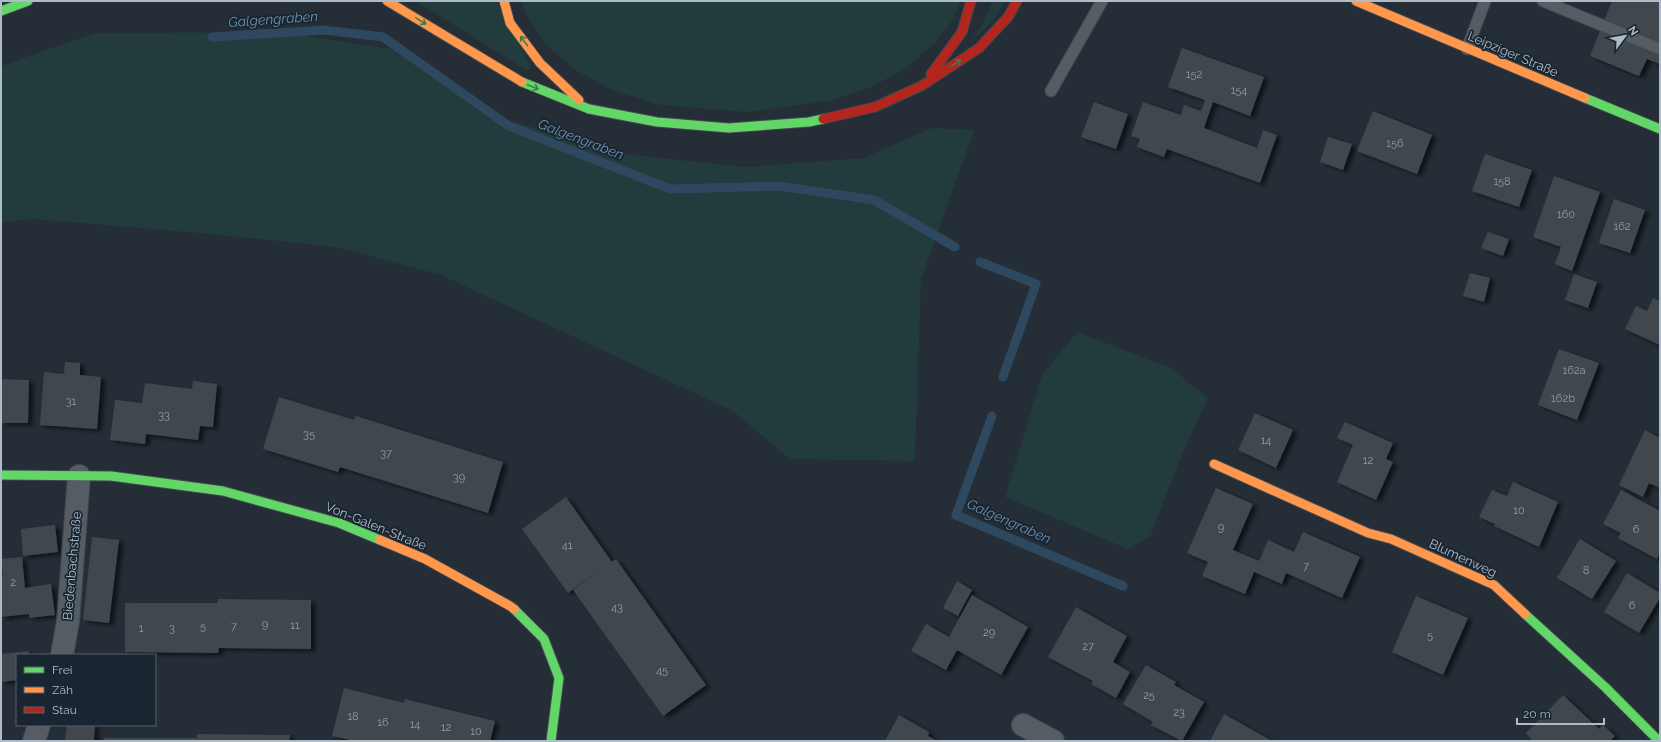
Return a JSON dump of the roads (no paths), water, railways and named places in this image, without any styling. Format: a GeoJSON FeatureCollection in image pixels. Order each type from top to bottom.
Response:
{"type":"FeatureCollection","features":[{"type":"Feature","properties":{"kind":"main road"},"geometry":{"type":"LineString","coordinates":[[1,11],[28,1]]}},
{"type":"Feature","properties":{"kind":"main road"},"geometry":{"type":"LineString","coordinates":[[387,1],[522,82],[589,109],[657,122],[729,128],[810,122],[876,107],[923,85],[979,48],[1008,17],[1017,1]]}},
{"type":"Feature","properties":{"kind":"main road"},"geometry":{"type":"LineString","coordinates":[[504,1],[510,22],[540,63],[589,109]]}},
{"type":"Feature","properties":{"kind":"main road"},"geometry":{"type":"LineString","coordinates":[[923,85],[962,32],[971,1]]}},
{"type":"Feature","properties":{"kind":"main road","name":"Leipziger Straße"},"geometry":{"type":"LineString","coordinates":[[1356,1],[1467,50],[1660,129]]}},
{"type":"Feature","properties":{"kind":"main road","name":"Blumenweg"},"geometry":{"type":"LineString","coordinates":[[1214,464],[1368,533],[1391,538],[1494,585],[1605,687],[1659,741]]}},
{"type":"Feature","properties":{"kind":"main road","name":"Von-Galen-Straße"},"geometry":{"type":"LineString","coordinates":[[1,475],[111,476],[223,491],[339,523],[425,559],[510,606],[544,639],[559,678],[551,741]]}},
{"type":"Feature","properties":{"kind":"street","name":"Biedenbachstraße"},"geometry":{"type":"LineString","coordinates":[[62,654],[68,621],[79,476]]}},
{"type":"Feature","properties":{"kind":"street"},"geometry":{"type":"LineString","coordinates":[[1023,725],[1053,741]]}},
{"type":"Feature","properties":{"kind":"street"},"geometry":{"type":"LineString","coordinates":[[34,741],[39,726]]}},
{"type":"Feature","properties":{"kind":"lane"},"geometry":{"type":"LineString","coordinates":[[1051,91],[1102,1]]}},
{"type":"Feature","properties":{"kind":"lane"},"geometry":{"type":"LineString","coordinates":[[1467,50],[1485,1]]}},
{"type":"Feature","properties":{"kind":"lane"},"geometry":{"type":"LineString","coordinates":[[1543,1],[1660,49]]}},
{"type":"Feature","properties":{"kind":"waterway","name":"Galgengraben"},"geometry":{"type":"LineString","coordinates":[[212,37],[324,30],[383,37],[509,126],[670,189],[779,186],[874,200],[955,247]]}},
{"type":"Feature","properties":{"kind":"waterway","name":"Galgengraben"},"geometry":{"type":"LineString","coordinates":[[980,262],[1036,284],[1003,377]]}},
{"type":"Feature","properties":{"kind":"waterway","name":"Galgengraben"},"geometry":{"type":"LineString","coordinates":[[992,416],[956,515],[1123,586]]}}]}
